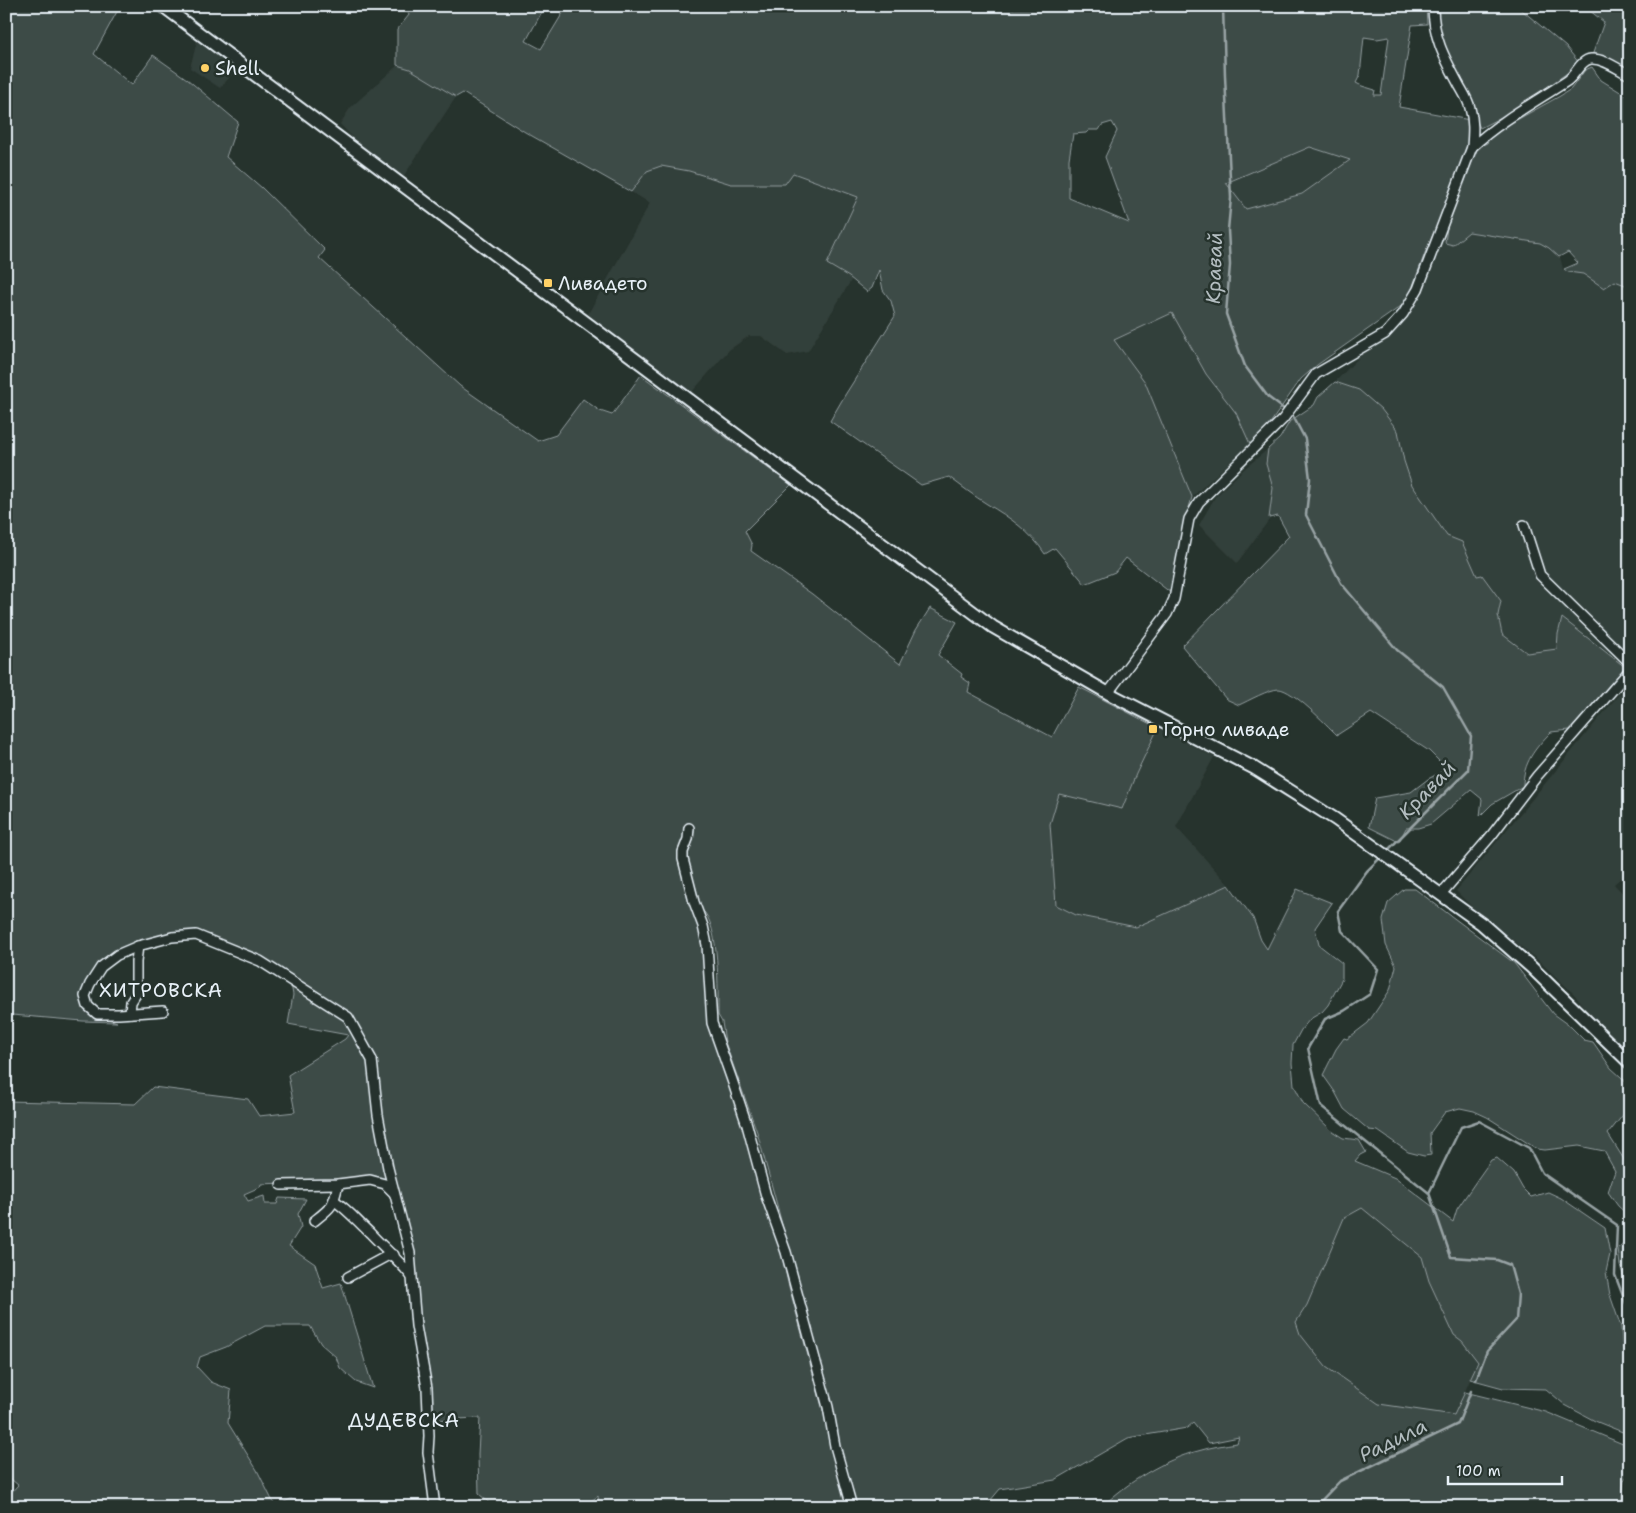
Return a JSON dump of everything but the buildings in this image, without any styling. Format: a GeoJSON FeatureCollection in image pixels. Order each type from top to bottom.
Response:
{"type":"FeatureCollection","features":[{"type":"Feature","properties":{"kind":"street"},"geometry":{"type":"LineString","coordinates":[[163,6],[993,627],[1108,693],[1254,768],[1335,820],[1441,894],[1482,924],[1532,967],[1630,1063]]}},
{"type":"Feature","properties":{"kind":"street"},"geometry":{"type":"LineString","coordinates":[[1108,693],[1167,614],[1174,599],[1189,519],[1199,502],[1283,419],[1316,374],[1385,334],[1403,314],[1418,289],[1472,147],[1474,124],[1470,106],[1436,37],[1433,6]]}},
{"type":"Feature","properties":{"kind":"street"},"geometry":{"type":"LineString","coordinates":[[1472,147],[1485,135],[1571,79],[1582,63],[1587,60],[1602,60],[1630,75]]}},
{"type":"Feature","properties":{"kind":"street"},"geometry":{"type":"LineString","coordinates":[[1524,525],[1540,575],[1630,663]]}},
{"type":"Feature","properties":{"kind":"street"},"geometry":{"type":"LineString","coordinates":[[1441,894],[1491,836],[1537,776],[1630,670]]}},
{"type":"Feature","properties":{"kind":"street"},"geometry":{"type":"LineString","coordinates":[[689,828],[683,859],[707,945],[712,1023],[747,1125],[766,1196],[786,1252],[828,1407],[835,1446],[852,1507]]}},
{"type":"Feature","properties":{"kind":"street"},"geometry":{"type":"LineString","coordinates":[[163,1011],[97,1014],[88,1006],[85,996],[101,967],[117,955],[138,946],[172,937],[196,935],[260,961],[348,1017],[372,1060],[378,1115],[394,1193],[410,1253],[416,1326],[427,1388],[428,1452],[435,1507]]}},
{"type":"Feature","properties":{"kind":"street"},"geometry":{"type":"LineString","coordinates":[[130,1013],[131,1002],[136,994],[138,946]]}},
{"type":"Feature","properties":{"kind":"street"},"geometry":{"type":"LineString","coordinates":[[281,1185],[338,1184],[370,1180],[385,1184],[394,1193]]}},
{"type":"Feature","properties":{"kind":"street"},"geometry":{"type":"LineString","coordinates":[[314,1221],[330,1208],[334,1201],[338,1184]]}},
{"type":"Feature","properties":{"kind":"street"},"geometry":{"type":"LineString","coordinates":[[334,1201],[349,1211],[394,1255],[412,1277]]}},
{"type":"Feature","properties":{"kind":"street"},"geometry":{"type":"LineString","coordinates":[[348,1277],[387,1256],[394,1255]]}},
{"type":"Feature","properties":{"kind":"shaded area"},"geometry":{"type":"Polygon","coordinates":[[[6,6],[120,6],[94,54],[132,85],[153,55],[187,79],[238,122],[226,157],[262,188],[325,250],[319,258],[460,386],[538,441],[556,435],[583,399],[600,411],[612,415],[641,375],[791,485],[745,531],[752,545],[751,551],[812,594],[900,664],[916,630],[930,608],[957,622],[938,655],[962,674],[961,677],[970,683],[968,692],[1052,737],[1079,687],[1158,728],[1122,809],[1059,794],[1050,824],[1056,905],[1076,915],[1136,927],[1229,885],[1253,918],[1261,940],[1267,949],[1297,889],[1332,903],[1315,928],[1319,945],[1342,963],[1342,979],[1328,1005],[1322,1012],[1310,1019],[1301,1030],[1293,1045],[1294,1085],[1303,1103],[1332,1131],[1343,1138],[1359,1140],[1366,1152],[1355,1161],[1395,1178],[1453,1222],[1457,1209],[1491,1160],[1497,1158],[1514,1173],[1523,1189],[1531,1197],[1548,1192],[1561,1198],[1605,1228],[1610,1254],[1606,1272],[1610,1295],[1621,1327],[1627,1367],[1630,1370],[1630,1435],[1595,1421],[1565,1405],[1546,1389],[1503,1388],[1470,1379],[1478,1362],[1462,1341],[1454,1335],[1429,1281],[1422,1257],[1362,1208],[1344,1218],[1307,1305],[1296,1322],[1300,1334],[1326,1367],[1379,1404],[1454,1415],[1465,1392],[1546,1412],[1630,1447],[1630,1472],[1624,1480],[1621,1507],[1102,1507],[1122,1489],[1159,1466],[1208,1448],[1237,1443],[1239,1437],[1209,1443],[1193,1423],[1187,1428],[1128,1438],[1055,1480],[1000,1489],[985,1507],[855,1507],[757,1132],[725,1042],[722,1022],[718,1015],[718,976],[715,944],[708,918],[702,910],[711,944],[715,1021],[775,1222],[788,1283],[830,1436],[847,1507],[599,1507],[598,1496],[583,1507],[494,1507],[479,1494],[478,1454],[480,1418],[431,1420],[412,1265],[388,1185],[372,1179],[261,1184],[260,1187],[244,1194],[248,1201],[264,1196],[265,1204],[277,1204],[279,1198],[306,1199],[298,1214],[301,1227],[289,1246],[315,1264],[323,1288],[341,1283],[373,1388],[356,1382],[340,1368],[336,1357],[321,1344],[310,1326],[265,1326],[226,1347],[200,1357],[197,1367],[211,1382],[231,1390],[228,1423],[257,1470],[275,1506],[291,1499],[320,1507],[6,1507],[6,1498],[18,1485],[6,1475],[6,1101],[135,1104],[153,1087],[248,1099],[259,1116],[295,1112],[288,1075],[345,1039],[348,1035],[288,1024],[293,995],[291,984],[208,937],[152,941],[126,950],[99,970],[86,1005],[89,1013],[117,1022],[12,1015],[10,1032],[6,1032],[6,6]]]}},
{"type":"Feature","properties":{"kind":"shaded area"},"geometry":{"type":"Polygon","coordinates":[[[405,6],[545,6],[526,41],[541,49],[567,6],[1000,6],[1000,10],[1041,9],[1048,6],[1426,6],[1427,24],[1412,25],[1399,107],[1470,120],[1470,144],[1407,302],[1317,365],[1301,379],[1264,432],[1250,444],[1236,413],[1206,374],[1172,313],[1114,340],[1145,382],[1192,497],[1171,593],[1126,558],[1115,572],[1085,584],[1055,548],[1045,554],[1019,526],[949,477],[921,485],[830,421],[895,316],[891,301],[883,290],[879,270],[872,288],[867,292],[849,277],[827,264],[858,197],[793,173],[785,184],[731,184],[689,171],[661,166],[647,171],[631,192],[525,132],[463,93],[456,97],[410,69],[397,65],[397,30],[409,15],[405,6]],[[1364,37],[1360,75],[1356,83],[1375,90],[1374,95],[1381,95],[1389,37],[1377,39],[1364,37]],[[1112,122],[1102,125],[1099,130],[1089,130],[1086,133],[1073,134],[1069,159],[1069,198],[1129,223],[1105,157],[1117,131],[1112,122]],[[1310,147],[1226,183],[1246,209],[1302,194],[1350,160],[1310,147]]]}},
{"type":"Feature","properties":{"kind":"shaded area"},"geometry":{"type":"Polygon","coordinates":[[[1435,6],[1517,6],[1566,47],[1580,64],[1513,111],[1480,128],[1436,27],[1435,6]]]}},
{"type":"Feature","properties":{"kind":"shaded area"},"geometry":{"type":"Polygon","coordinates":[[[1584,6],[1630,6],[1630,71],[1593,53],[1604,22],[1584,6]]]}},
{"type":"Feature","properties":{"kind":"shaded area"},"geometry":{"type":"Polygon","coordinates":[[[198,37],[239,67],[220,88],[190,68],[198,37]]]}},
{"type":"Feature","properties":{"kind":"shaded area"},"geometry":{"type":"Polygon","coordinates":[[[398,65],[410,69],[456,97],[403,177],[365,151],[340,124],[350,108],[398,65]]]}},
{"type":"Feature","properties":{"kind":"shaded area"},"geometry":{"type":"Polygon","coordinates":[[[1592,67],[1601,80],[1630,98],[1630,287],[1615,281],[1604,288],[1583,274],[1568,272],[1564,269],[1578,263],[1568,252],[1559,257],[1540,243],[1469,232],[1453,245],[1445,243],[1447,227],[1475,148],[1487,143],[1493,133],[1571,89],[1585,70],[1592,67]]]}},
{"type":"Feature","properties":{"kind":"shaded area"},"geometry":{"type":"Polygon","coordinates":[[[1310,147],[1350,160],[1302,194],[1246,209],[1226,183],[1310,147]]]}},
{"type":"Feature","properties":{"kind":"shaded area"},"geometry":{"type":"Polygon","coordinates":[[[661,166],[689,171],[731,184],[784,184],[793,173],[858,197],[827,264],[852,279],[808,351],[787,355],[761,336],[749,336],[729,350],[691,393],[588,314],[650,203],[631,192],[647,171],[661,166]]]}},
{"type":"Feature","properties":{"kind":"shaded area"},"geometry":{"type":"Polygon","coordinates":[[[1447,227],[1445,242],[1469,232],[1540,243],[1560,257],[1563,269],[1568,272],[1583,274],[1604,288],[1615,281],[1630,287],[1630,671],[1562,618],[1557,649],[1527,653],[1502,634],[1498,615],[1501,601],[1482,575],[1477,576],[1462,542],[1447,536],[1412,485],[1404,461],[1359,390],[1335,382],[1361,355],[1393,332],[1419,299],[1447,227]]]}},
{"type":"Feature","properties":{"kind":"shaded area"},"geometry":{"type":"Polygon","coordinates":[[[1172,313],[1206,374],[1236,413],[1250,444],[1192,497],[1145,382],[1114,340],[1172,313]]]}},
{"type":"Feature","properties":{"kind":"shaded area"},"geometry":{"type":"Polygon","coordinates":[[[1335,382],[1359,390],[1381,409],[1398,431],[1404,461],[1412,485],[1447,536],[1462,542],[1477,576],[1482,575],[1501,601],[1498,615],[1502,634],[1527,653],[1557,649],[1562,618],[1625,667],[1570,730],[1551,732],[1540,744],[1531,756],[1525,770],[1523,786],[1492,804],[1480,816],[1482,799],[1471,790],[1431,824],[1418,828],[1406,828],[1399,842],[1369,827],[1375,798],[1411,792],[1428,779],[1447,769],[1429,751],[1371,713],[1337,735],[1301,701],[1279,689],[1264,693],[1239,705],[1226,699],[1182,646],[1289,536],[1278,516],[1269,518],[1273,488],[1266,464],[1268,449],[1280,438],[1290,421],[1314,405],[1318,397],[1335,382]]]}},
{"type":"Feature","properties":{"kind":"shaded area"},"geometry":{"type":"Polygon","coordinates":[[[1268,449],[1266,464],[1273,488],[1269,517],[1272,516],[1237,563],[1199,525],[1215,497],[1268,449]]]}},
{"type":"Feature","properties":{"kind":"shaded area"},"geometry":{"type":"Polygon","coordinates":[[[1630,681],[1630,870],[1614,884],[1630,901],[1630,1056],[1591,1017],[1574,994],[1539,961],[1474,909],[1456,891],[1630,681]]]}},
{"type":"Feature","properties":{"kind":"shaded area"},"geometry":{"type":"Polygon","coordinates":[[[1158,728],[1214,757],[1176,827],[1229,885],[1136,927],[1076,915],[1056,905],[1050,824],[1059,793],[1122,809],[1158,728]]]}},
{"type":"Feature","properties":{"kind":"shaded area"},"geometry":{"type":"Polygon","coordinates":[[[1404,889],[1415,889],[1514,963],[1553,1014],[1571,1027],[1584,1040],[1593,1042],[1611,1068],[1630,1085],[1630,1106],[1608,1134],[1625,1161],[1630,1158],[1630,1217],[1618,1206],[1608,1192],[1615,1171],[1604,1151],[1579,1146],[1545,1150],[1537,1149],[1487,1117],[1474,1111],[1460,1108],[1445,1112],[1430,1133],[1431,1155],[1424,1156],[1408,1152],[1378,1131],[1369,1130],[1344,1109],[1323,1075],[1336,1049],[1344,1038],[1347,1039],[1368,1023],[1390,990],[1396,966],[1386,945],[1383,920],[1388,903],[1404,889]]]}},
{"type":"Feature","properties":{"kind":"shaded area"},"geometry":{"type":"Polygon","coordinates":[[[1362,1208],[1422,1257],[1429,1281],[1454,1335],[1462,1341],[1478,1362],[1454,1416],[1379,1404],[1326,1367],[1300,1334],[1296,1322],[1307,1305],[1344,1218],[1362,1208]]]}},
{"type":"Feature","properties":{"kind":"shaded area"},"geometry":{"type":"Polygon","coordinates":[[[1630,1238],[1630,1294],[1620,1266],[1618,1249],[1630,1238]]]}},
{"type":"Feature","properties":{"kind":"waterway","name":"Кравай"},"geometry":{"type":"LineString","coordinates":[[1223,6],[1231,198],[1228,230],[1230,265],[1226,314],[1245,366],[1268,397],[1293,416],[1305,439],[1310,479],[1306,515],[1341,583],[1397,650],[1443,687],[1471,736],[1468,770],[1386,852]]}},
{"type":"Feature","properties":{"kind":"waterway","name":"Кравай"},"geometry":{"type":"LineString","coordinates":[[1382,856],[1367,871],[1338,911],[1342,931],[1378,969],[1370,994],[1344,1011],[1325,1019],[1308,1048],[1321,1106],[1429,1193],[1461,1127],[1479,1121],[1529,1148],[1542,1173],[1617,1225],[1615,1275],[1630,1314]]}},
{"type":"Feature","properties":{"kind":"waterway","name":"Радила"},"geometry":{"type":"LineString","coordinates":[[1429,1193],[1451,1257],[1497,1260],[1510,1265],[1518,1294],[1516,1320],[1487,1351],[1476,1380]]}},
{"type":"Feature","properties":{"kind":"waterway","name":"Радила"},"geometry":{"type":"LineString","coordinates":[[1315,1507],[1340,1481],[1458,1424],[1471,1391]]}},
{"type":"Feature","properties":{"kind":"place","name":"Shell"},"geometry":{"type":"Point","coordinates":[205,68]}},
{"type":"Feature","properties":{"kind":"place","name":"Ливадето"},"geometry":{"type":"Point","coordinates":[548,283]}},
{"type":"Feature","properties":{"kind":"place","name":"Горно ливаде"},"geometry":{"type":"Point","coordinates":[1153,729]}},
{"type":"Feature","properties":{"kind":"district","name":"ХИТРОВСКА"},"geometry":{"type":"Point","coordinates":[161,990]}},
{"type":"Feature","properties":{"kind":"district","name":"ДУДЕВСКА"},"geometry":{"type":"Point","coordinates":[404,1420]}}]}
